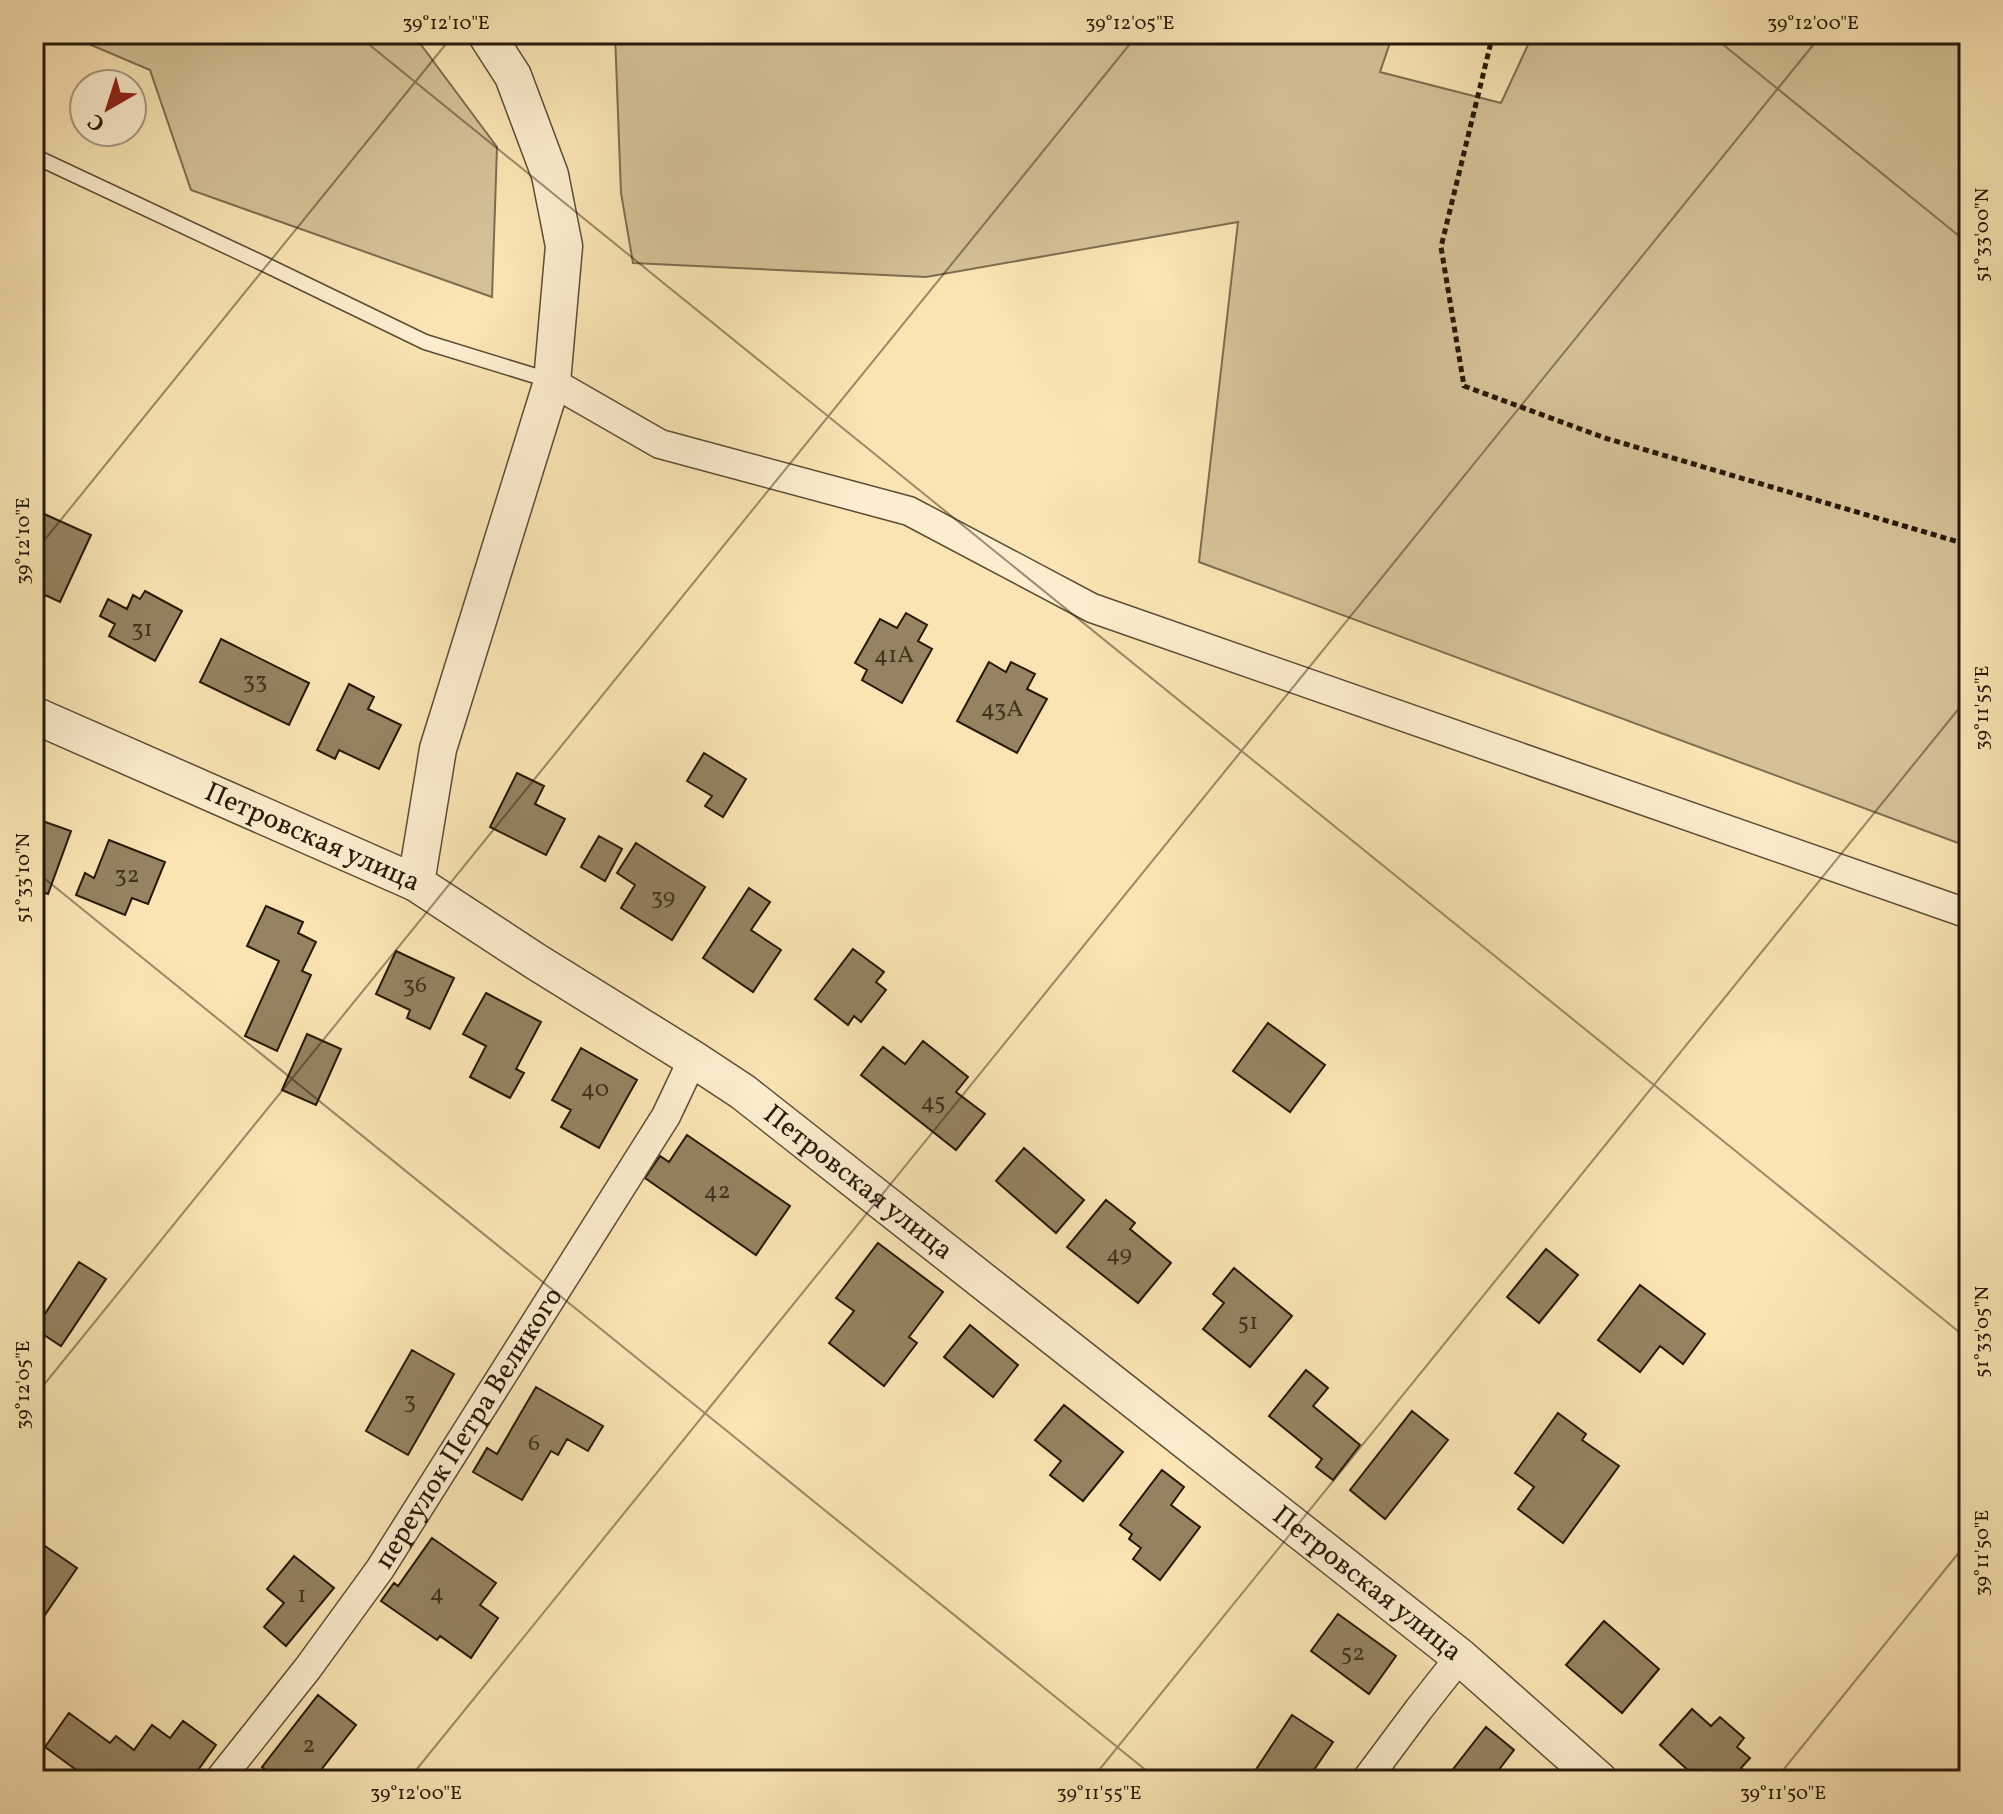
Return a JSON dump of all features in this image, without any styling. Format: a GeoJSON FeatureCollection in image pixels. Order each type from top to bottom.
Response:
{"type":"FeatureCollection","features":[{"type":"Feature","properties":{"kind":"street"},"geometry":{"type":"LineString","coordinates":[[416,883],[438,749],[552,382],[564,246],[550,175],[524,104],[513,76],[486,34]]}},
{"type":"Feature","properties":{"kind":"street"},"geometry":{"type":"LineString","coordinates":[[552,382],[660,444],[909,511],[1092,608],[1969,914]]}},
{"type":"Feature","properties":{"kind":"street","name":"Петровская улица"},"geometry":{"type":"LineString","coordinates":[[34,715],[416,883],[693,1059],[756,1102],[1460,1657],[1599,1780]]}},
{"type":"Feature","properties":{"kind":"street","name":"переулок Петра Великого"},"geometry":{"type":"LineString","coordinates":[[219,1780],[308,1668],[380,1569],[666,1116],[693,1059]]}},
{"type":"Feature","properties":{"kind":"street"},"geometry":{"type":"LineString","coordinates":[[1366,1780],[1460,1657]]}},
{"type":"Feature","properties":{"kind":"lane"},"geometry":{"type":"LineString","coordinates":[[34,156],[425,342],[552,382]]}},
{"type":"Feature","properties":{"kind":"path"},"geometry":{"type":"LineString","coordinates":[[1493,34],[1441,247],[1464,386],[1605,438],[1969,545]]}},
{"type":"Feature","properties":{"kind":"shaded area"},"geometry":{"type":"Polygon","coordinates":[[[413,34],[497,147],[492,297],[191,190],[150,70],[70,36],[413,34]]]}},
{"type":"Feature","properties":{"kind":"shaded area"},"geometry":{"type":"Polygon","coordinates":[[[615,34],[1393,34],[1380,72],[1501,103],[1533,34],[1969,34],[1969,847],[1199,562],[1238,222],[926,277],[633,263],[621,193],[615,34]]]}},
{"type":"Feature","properties":{"kind":"building"},"geometry":{"type":"Polygon","coordinates":[[[42,513],[91,535],[60,602],[34,590],[34,530],[42,513]]]}},
{"type":"Feature","properties":{"kind":"building"},"geometry":{"type":"Polygon","coordinates":[[[145,591],[182,611],[155,661],[109,636],[115,624],[100,616],[108,599],[127,609],[133,595],[140,599],[145,591]]]}},
{"type":"Feature","properties":{"kind":"building"},"geometry":{"type":"Polygon","coordinates":[[[906,613],[927,625],[918,641],[932,649],[902,703],[862,680],[867,670],[855,663],[880,619],[897,628],[906,613]]]}},
{"type":"Feature","properties":{"kind":"building"},"geometry":{"type":"Polygon","coordinates":[[[221,639],[309,683],[289,725],[200,682],[221,639]]]}},
{"type":"Feature","properties":{"kind":"building"},"geometry":{"type":"Polygon","coordinates":[[[989,662],[1006,672],[1011,662],[1035,674],[1027,689],[1047,699],[1017,753],[957,721],[989,662]]]}},
{"type":"Feature","properties":{"kind":"building"},"geometry":{"type":"Polygon","coordinates":[[[349,684],[374,697],[368,709],[401,725],[379,769],[339,750],[335,759],[317,750],[349,684]]]}},
{"type":"Feature","properties":{"kind":"building"},"geometry":{"type":"Polygon","coordinates":[[[704,753],[746,779],[723,817],[705,806],[712,796],[687,781],[704,753]]]}},
{"type":"Feature","properties":{"kind":"building"},"geometry":{"type":"Polygon","coordinates":[[[517,773],[544,786],[535,804],[565,819],[546,855],[490,827],[517,773]]]}},
{"type":"Feature","properties":{"kind":"building"},"geometry":{"type":"Polygon","coordinates":[[[34,818],[71,831],[48,894],[34,889],[34,818]]]}},
{"type":"Feature","properties":{"kind":"building"},"geometry":{"type":"Polygon","coordinates":[[[599,836],[622,849],[605,881],[581,867],[599,836]]]}},
{"type":"Feature","properties":{"kind":"building"},"geometry":{"type":"Polygon","coordinates":[[[109,840],[165,862],[148,904],[132,898],[125,915],[76,895],[85,873],[94,878],[109,840]]]}},
{"type":"Feature","properties":{"kind":"building"},"geometry":{"type":"Polygon","coordinates":[[[636,843],[705,887],[672,940],[621,908],[635,885],[617,873],[636,843]]]}},
{"type":"Feature","properties":{"kind":"building"},"geometry":{"type":"Polygon","coordinates":[[[749,888],[770,902],[751,930],[781,950],[753,992],[703,958],[749,888]]]}},
{"type":"Feature","properties":{"kind":"building"},"geometry":{"type":"Polygon","coordinates":[[[266,906],[303,922],[298,933],[316,942],[302,971],[311,975],[277,1051],[245,1036],[279,961],[247,946],[266,906]]]}},
{"type":"Feature","properties":{"kind":"building"},"geometry":{"type":"Polygon","coordinates":[[[853,949],[884,972],[876,982],[886,990],[861,1022],[854,1016],[848,1025],[815,999],[853,949]]]}},
{"type":"Feature","properties":{"kind":"building"},"geometry":{"type":"Polygon","coordinates":[[[396,951],[454,978],[430,1029],[407,1018],[410,1010],[376,994],[396,951]]]}},
{"type":"Feature","properties":{"kind":"building"},"geometry":{"type":"Polygon","coordinates":[[[486,993],[541,1022],[516,1069],[524,1073],[510,1098],[470,1077],[486,1046],[463,1034],[486,993]]]}},
{"type":"Feature","properties":{"kind":"building"},"geometry":{"type":"Polygon","coordinates":[[[1268,1023],[1325,1065],[1290,1112],[1233,1071],[1268,1023]]]}},
{"type":"Feature","properties":{"kind":"building"},"geometry":{"type":"Polygon","coordinates":[[[307,1034],[341,1049],[316,1105],[282,1090],[307,1034]]]}},
{"type":"Feature","properties":{"kind":"building"},"geometry":{"type":"Polygon","coordinates":[[[923,1041],[968,1077],[956,1092],[985,1114],[956,1150],[861,1075],[883,1047],[905,1064],[923,1041]]]}},
{"type":"Feature","properties":{"kind":"building"},"geometry":{"type":"Polygon","coordinates":[[[581,1048],[637,1080],[599,1148],[561,1127],[571,1110],[552,1100],[581,1048]]]}},
{"type":"Feature","properties":{"kind":"building"},"geometry":{"type":"Polygon","coordinates":[[[687,1135],[790,1206],[756,1255],[645,1178],[660,1156],[669,1162],[687,1135]]]}},
{"type":"Feature","properties":{"kind":"building"},"geometry":{"type":"Polygon","coordinates":[[[1024,1148],[1084,1200],[1056,1233],[996,1181],[1024,1148]]]}},
{"type":"Feature","properties":{"kind":"building"},"geometry":{"type":"Polygon","coordinates":[[[1106,1200],[1135,1223],[1130,1229],[1171,1263],[1138,1303],[1067,1247],[1106,1200]]]}},
{"type":"Feature","properties":{"kind":"building"},"geometry":{"type":"Polygon","coordinates":[[[878,1243],[943,1292],[909,1337],[917,1343],[884,1386],[829,1343],[854,1311],[836,1298],[878,1243]]]}},
{"type":"Feature","properties":{"kind":"building"},"geometry":{"type":"Polygon","coordinates":[[[1546,1249],[1578,1275],[1539,1323],[1507,1297],[1546,1249]]]}},
{"type":"Feature","properties":{"kind":"building"},"geometry":{"type":"Polygon","coordinates":[[[79,1262],[106,1279],[61,1346],[35,1329],[79,1262]]]}},
{"type":"Feature","properties":{"kind":"building"},"geometry":{"type":"Polygon","coordinates":[[[1234,1268],[1292,1316],[1250,1367],[1203,1329],[1224,1303],[1213,1294],[1234,1268]]]}},
{"type":"Feature","properties":{"kind":"building"},"geometry":{"type":"Polygon","coordinates":[[[1640,1285],[1705,1334],[1683,1364],[1660,1346],[1640,1372],[1598,1340],[1640,1285]]]}},
{"type":"Feature","properties":{"kind":"building"},"geometry":{"type":"Polygon","coordinates":[[[970,1325],[1018,1365],[993,1397],[944,1357],[970,1325]]]}},
{"type":"Feature","properties":{"kind":"building"},"geometry":{"type":"Polygon","coordinates":[[[412,1350],[454,1374],[408,1455],[366,1431],[412,1350]]]}},
{"type":"Feature","properties":{"kind":"building"},"geometry":{"type":"Polygon","coordinates":[[[1306,1370],[1328,1388],[1313,1406],[1360,1445],[1333,1480],[1316,1467],[1322,1459],[1269,1416],[1306,1370]]]}},
{"type":"Feature","properties":{"kind":"building"},"geometry":{"type":"Polygon","coordinates":[[[536,1387],[603,1426],[588,1451],[567,1439],[558,1455],[551,1451],[522,1500],[473,1472],[487,1448],[497,1454],[536,1387]]]}},
{"type":"Feature","properties":{"kind":"building"},"geometry":{"type":"Polygon","coordinates":[[[1064,1405],[1123,1452],[1083,1501],[1050,1475],[1061,1461],[1035,1440],[1064,1405]]]}},
{"type":"Feature","properties":{"kind":"building"},"geometry":{"type":"Polygon","coordinates":[[[1412,1411],[1448,1440],[1385,1519],[1350,1490],[1412,1411]]]}},
{"type":"Feature","properties":{"kind":"building"},"geometry":{"type":"Polygon","coordinates":[[[1558,1413],[1586,1434],[1582,1440],[1619,1466],[1563,1543],[1518,1509],[1534,1487],[1515,1473],[1558,1413]]]}},
{"type":"Feature","properties":{"kind":"building"},"geometry":{"type":"Polygon","coordinates":[[[1162,1470],[1184,1487],[1171,1505],[1200,1527],[1160,1580],[1133,1559],[1141,1548],[1129,1539],[1132,1534],[1120,1525],[1162,1470]]]}},
{"type":"Feature","properties":{"kind":"building"},"geometry":{"type":"Polygon","coordinates":[[[432,1538],[496,1583],[480,1605],[498,1618],[471,1658],[440,1636],[437,1640],[381,1601],[394,1583],[398,1586],[432,1538]]]}},
{"type":"Feature","properties":{"kind":"building"},"geometry":{"type":"Polygon","coordinates":[[[45,1546],[77,1568],[34,1631],[34,1563],[45,1546]]]}},
{"type":"Feature","properties":{"kind":"building"},"geometry":{"type":"Polygon","coordinates":[[[294,1556],[334,1588],[286,1646],[264,1627],[284,1603],[267,1589],[294,1556]]]}},
{"type":"Feature","properties":{"kind":"building"},"geometry":{"type":"Polygon","coordinates":[[[1338,1614],[1396,1656],[1369,1694],[1311,1651],[1338,1614]]]}},
{"type":"Feature","properties":{"kind":"building"},"geometry":{"type":"Polygon","coordinates":[[[1604,1621],[1659,1669],[1622,1713],[1566,1665],[1604,1621]]]}},
{"type":"Feature","properties":{"kind":"building"},"geometry":{"type":"Polygon","coordinates":[[[318,1695],[356,1725],[315,1780],[279,1780],[262,1767],[318,1695]]]}},
{"type":"Feature","properties":{"kind":"building"},"geometry":{"type":"Polygon","coordinates":[[[1692,1709],[1711,1726],[1720,1717],[1744,1738],[1737,1747],[1750,1758],[1741,1768],[1754,1780],[1699,1780],[1660,1745],[1692,1709]]]}},
{"type":"Feature","properties":{"kind":"building"},"geometry":{"type":"Polygon","coordinates":[[[69,1713],[110,1743],[116,1736],[134,1750],[152,1725],[170,1738],[183,1721],[216,1745],[191,1780],[90,1780],[45,1747],[69,1713]]]}},
{"type":"Feature","properties":{"kind":"building"},"geometry":{"type":"Polygon","coordinates":[[[1292,1715],[1333,1742],[1307,1780],[1249,1780],[1292,1715]]]}},
{"type":"Feature","properties":{"kind":"building"},"geometry":{"type":"Polygon","coordinates":[[[1486,1727],[1514,1750],[1491,1780],[1430,1780],[1437,1772],[1446,1778],[1486,1727]]]}}]}
